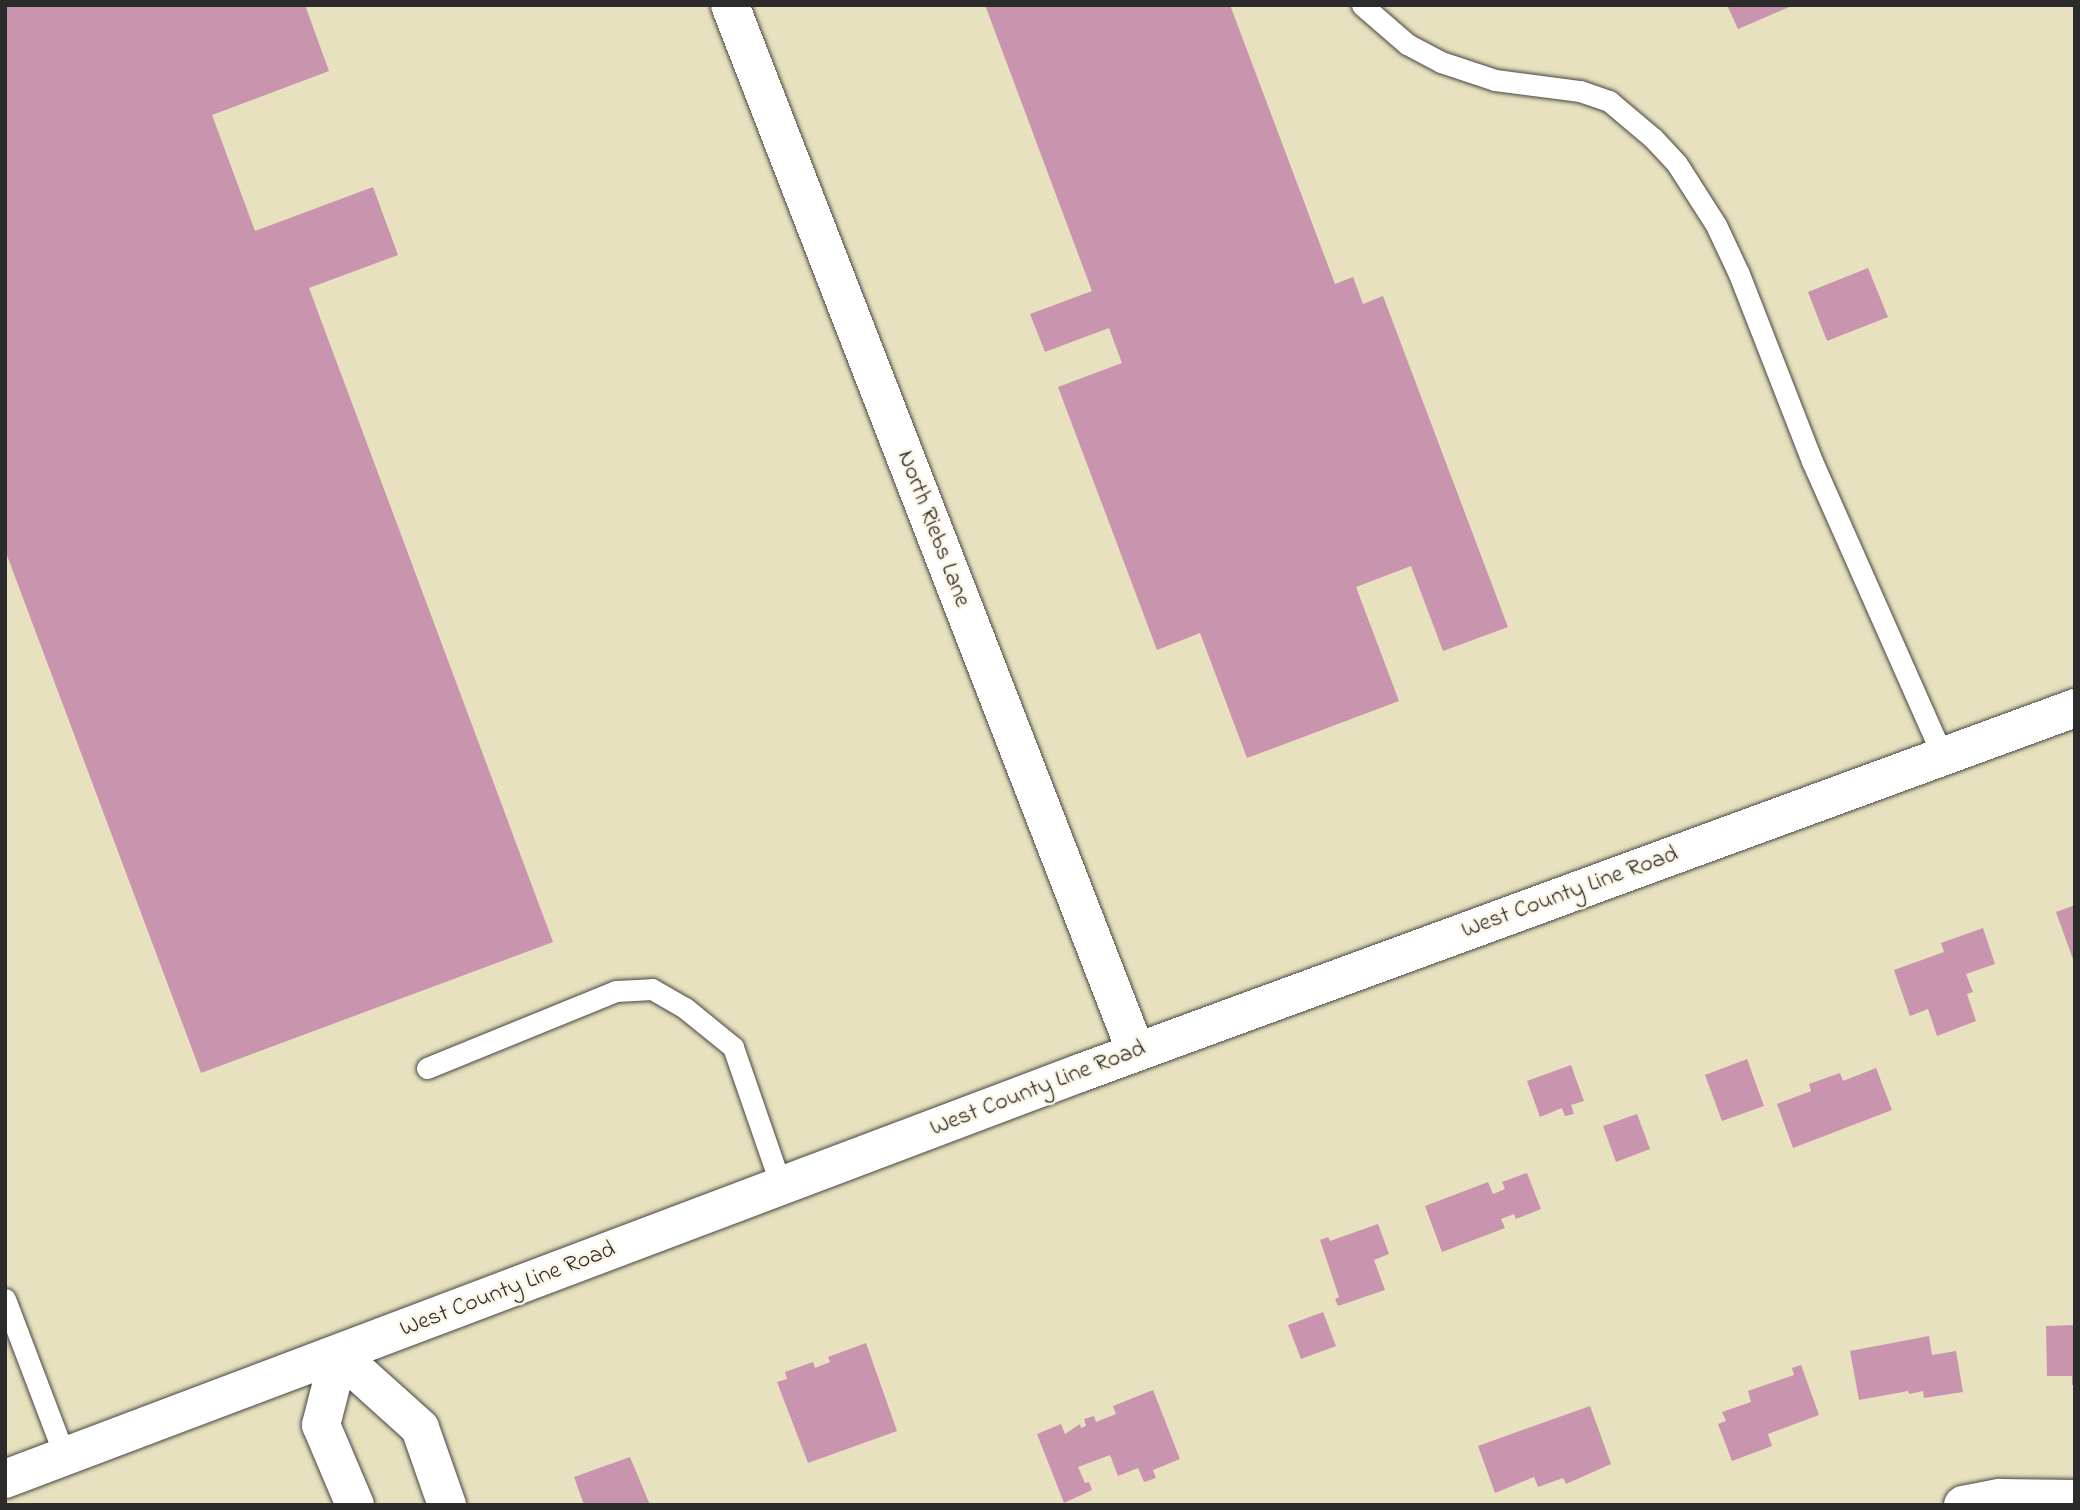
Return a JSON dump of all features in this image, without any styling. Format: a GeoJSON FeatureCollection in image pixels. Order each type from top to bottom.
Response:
{"type":"FeatureCollection","features":[{"type":"Feature","properties":{"kind":"street","name":"North Riebs Lane"},"geometry":{"type":"LineString","coordinates":[[730,5],[1136,1052]]}},
{"type":"Feature","properties":{"kind":"street","name":"West County Line Road"},"geometry":{"type":"LineString","coordinates":[[5,1479],[1136,1052],[2075,708]]}},
{"type":"Feature","properties":{"kind":"street"},"geometry":{"type":"LineString","coordinates":[[355,1505],[321,1425],[339,1355],[419,1428],[447,1505]]}},
{"type":"Feature","properties":{"kind":"street"},"geometry":{"type":"LineString","coordinates":[[1963,1505],[2000,1498],[2075,1499]]}},
{"type":"Feature","properties":{"kind":"lane"},"geometry":{"type":"LineString","coordinates":[[1362,5],[1407,44],[1441,62],[1495,79],[1569,88],[1609,102],[1653,138],[1677,164],[1716,225],[1739,274],[1812,461],[1943,756]]}},
{"type":"Feature","properties":{"kind":"lane"},"geometry":{"type":"LineString","coordinates":[[427,1068],[616,991],[652,989],[685,1008],[733,1047],[781,1186]]}},
{"type":"Feature","properties":{"kind":"lane"},"geometry":{"type":"LineString","coordinates":[[5,1299],[65,1457]]}},
{"type":"Feature","properties":{"kind":"building"},"geometry":{"type":"Polygon","coordinates":[[[5,5],[305,5],[329,71],[212,115],[255,231],[373,187],[398,255],[309,288],[553,942],[201,1073],[5,550],[5,5]]]}},
{"type":"Feature","properties":{"kind":"building"},"geometry":{"type":"Polygon","coordinates":[[[985,5],[1230,5],[1335,284],[1353,277],[1363,304],[1383,296],[1508,627],[1443,651],[1411,566],[1356,587],[1399,701],[1247,758],[1200,633],[1157,650],[1058,387],[1122,363],[1109,328],[1045,352],[1030,314],[1092,291],[985,5]]]}},
{"type":"Feature","properties":{"kind":"building"},"geometry":{"type":"Polygon","coordinates":[[[1727,5],[1794,5],[1738,29],[1727,5]]]}},
{"type":"Feature","properties":{"kind":"building"},"geometry":{"type":"Polygon","coordinates":[[[1868,268],[1888,317],[1827,341],[1808,292],[1868,268]]]}},
{"type":"Feature","properties":{"kind":"building"},"geometry":{"type":"Polygon","coordinates":[[[2075,905],[2075,962],[2074,962],[2056,912],[2075,905]]]}},
{"type":"Feature","properties":{"kind":"building"},"geometry":{"type":"Polygon","coordinates":[[[1983,928],[1995,964],[1966,974],[1973,992],[1967,994],[1976,1021],[1937,1036],[1928,1009],[1910,1016],[1894,970],[1944,952],[1941,943],[1983,928]]]}},
{"type":"Feature","properties":{"kind":"building"},"geometry":{"type":"Polygon","coordinates":[[[1747,1059],[1764,1106],[1722,1121],[1705,1075],[1747,1059]]]}},
{"type":"Feature","properties":{"kind":"building"},"geometry":{"type":"Polygon","coordinates":[[[1571,1065],[1584,1101],[1571,1105],[1574,1114],[1565,1116],[1562,1108],[1540,1117],[1527,1081],[1571,1065]]]}},
{"type":"Feature","properties":{"kind":"building"},"geometry":{"type":"Polygon","coordinates":[[[1876,1068],[1892,1110],[1793,1148],[1777,1104],[1811,1091],[1809,1084],[1840,1073],[1843,1081],[1876,1068]]]}},
{"type":"Feature","properties":{"kind":"building"},"geometry":{"type":"Polygon","coordinates":[[[1637,1114],[1650,1149],[1616,1162],[1603,1126],[1637,1114]]]}},
{"type":"Feature","properties":{"kind":"building"},"geometry":{"type":"Polygon","coordinates":[[[1527,1173],[1541,1209],[1516,1219],[1514,1214],[1501,1219],[1505,1228],[1442,1252],[1425,1206],[1488,1182],[1493,1194],[1505,1189],[1502,1182],[1527,1173]]]}},
{"type":"Feature","properties":{"kind":"building"},"geometry":{"type":"Polygon","coordinates":[[[1378,1224],[1389,1254],[1374,1260],[1385,1290],[1338,1306],[1335,1299],[1339,1297],[1320,1240],[1328,1237],[1330,1241],[1378,1224]]]}},
{"type":"Feature","properties":{"kind":"building"},"geometry":{"type":"Polygon","coordinates":[[[1323,1312],[1336,1346],[1301,1359],[1288,1325],[1323,1312]]]}},
{"type":"Feature","properties":{"kind":"building"},"geometry":{"type":"Polygon","coordinates":[[[2075,1325],[2075,1385],[2072,1385],[2072,1376],[2047,1376],[2046,1326],[2075,1325]]]}},
{"type":"Feature","properties":{"kind":"building"},"geometry":{"type":"Polygon","coordinates":[[[1929,1336],[1932,1355],[1956,1351],[1963,1392],[1924,1398],[1923,1391],[1909,1394],[1908,1391],[1859,1400],[1850,1351],[1929,1336]]]}},
{"type":"Feature","properties":{"kind":"building"},"geometry":{"type":"Polygon","coordinates":[[[866,1343],[897,1431],[808,1463],[777,1382],[787,1379],[785,1372],[813,1362],[815,1368],[830,1362],[828,1357],[866,1343]]]}},
{"type":"Feature","properties":{"kind":"building"},"geometry":{"type":"Polygon","coordinates":[[[1801,1365],[1819,1415],[1768,1434],[1772,1446],[1732,1461],[1718,1424],[1726,1421],[1722,1412],[1751,1402],[1748,1391],[1794,1375],[1792,1368],[1801,1365]]]}},
{"type":"Feature","properties":{"kind":"building"},"geometry":{"type":"Polygon","coordinates":[[[1153,1390],[1180,1459],[1153,1470],[1156,1478],[1144,1482],[1138,1468],[1118,1476],[1110,1455],[1078,1467],[1085,1483],[1089,1482],[1092,1490],[1064,1503],[1037,1434],[1061,1424],[1065,1434],[1080,1424],[1081,1428],[1086,1426],[1084,1419],[1094,1416],[1096,1422],[1116,1414],[1113,1406],[1153,1390]]]}},
{"type":"Feature","properties":{"kind":"building"},"geometry":{"type":"Polygon","coordinates":[[[1590,1406],[1611,1464],[1566,1484],[1563,1478],[1538,1487],[1534,1477],[1495,1493],[1478,1446],[1590,1406]]]}},
{"type":"Feature","properties":{"kind":"building"},"geometry":{"type":"Polygon","coordinates":[[[630,1457],[650,1505],[584,1505],[574,1477],[630,1457]]]}}]}
